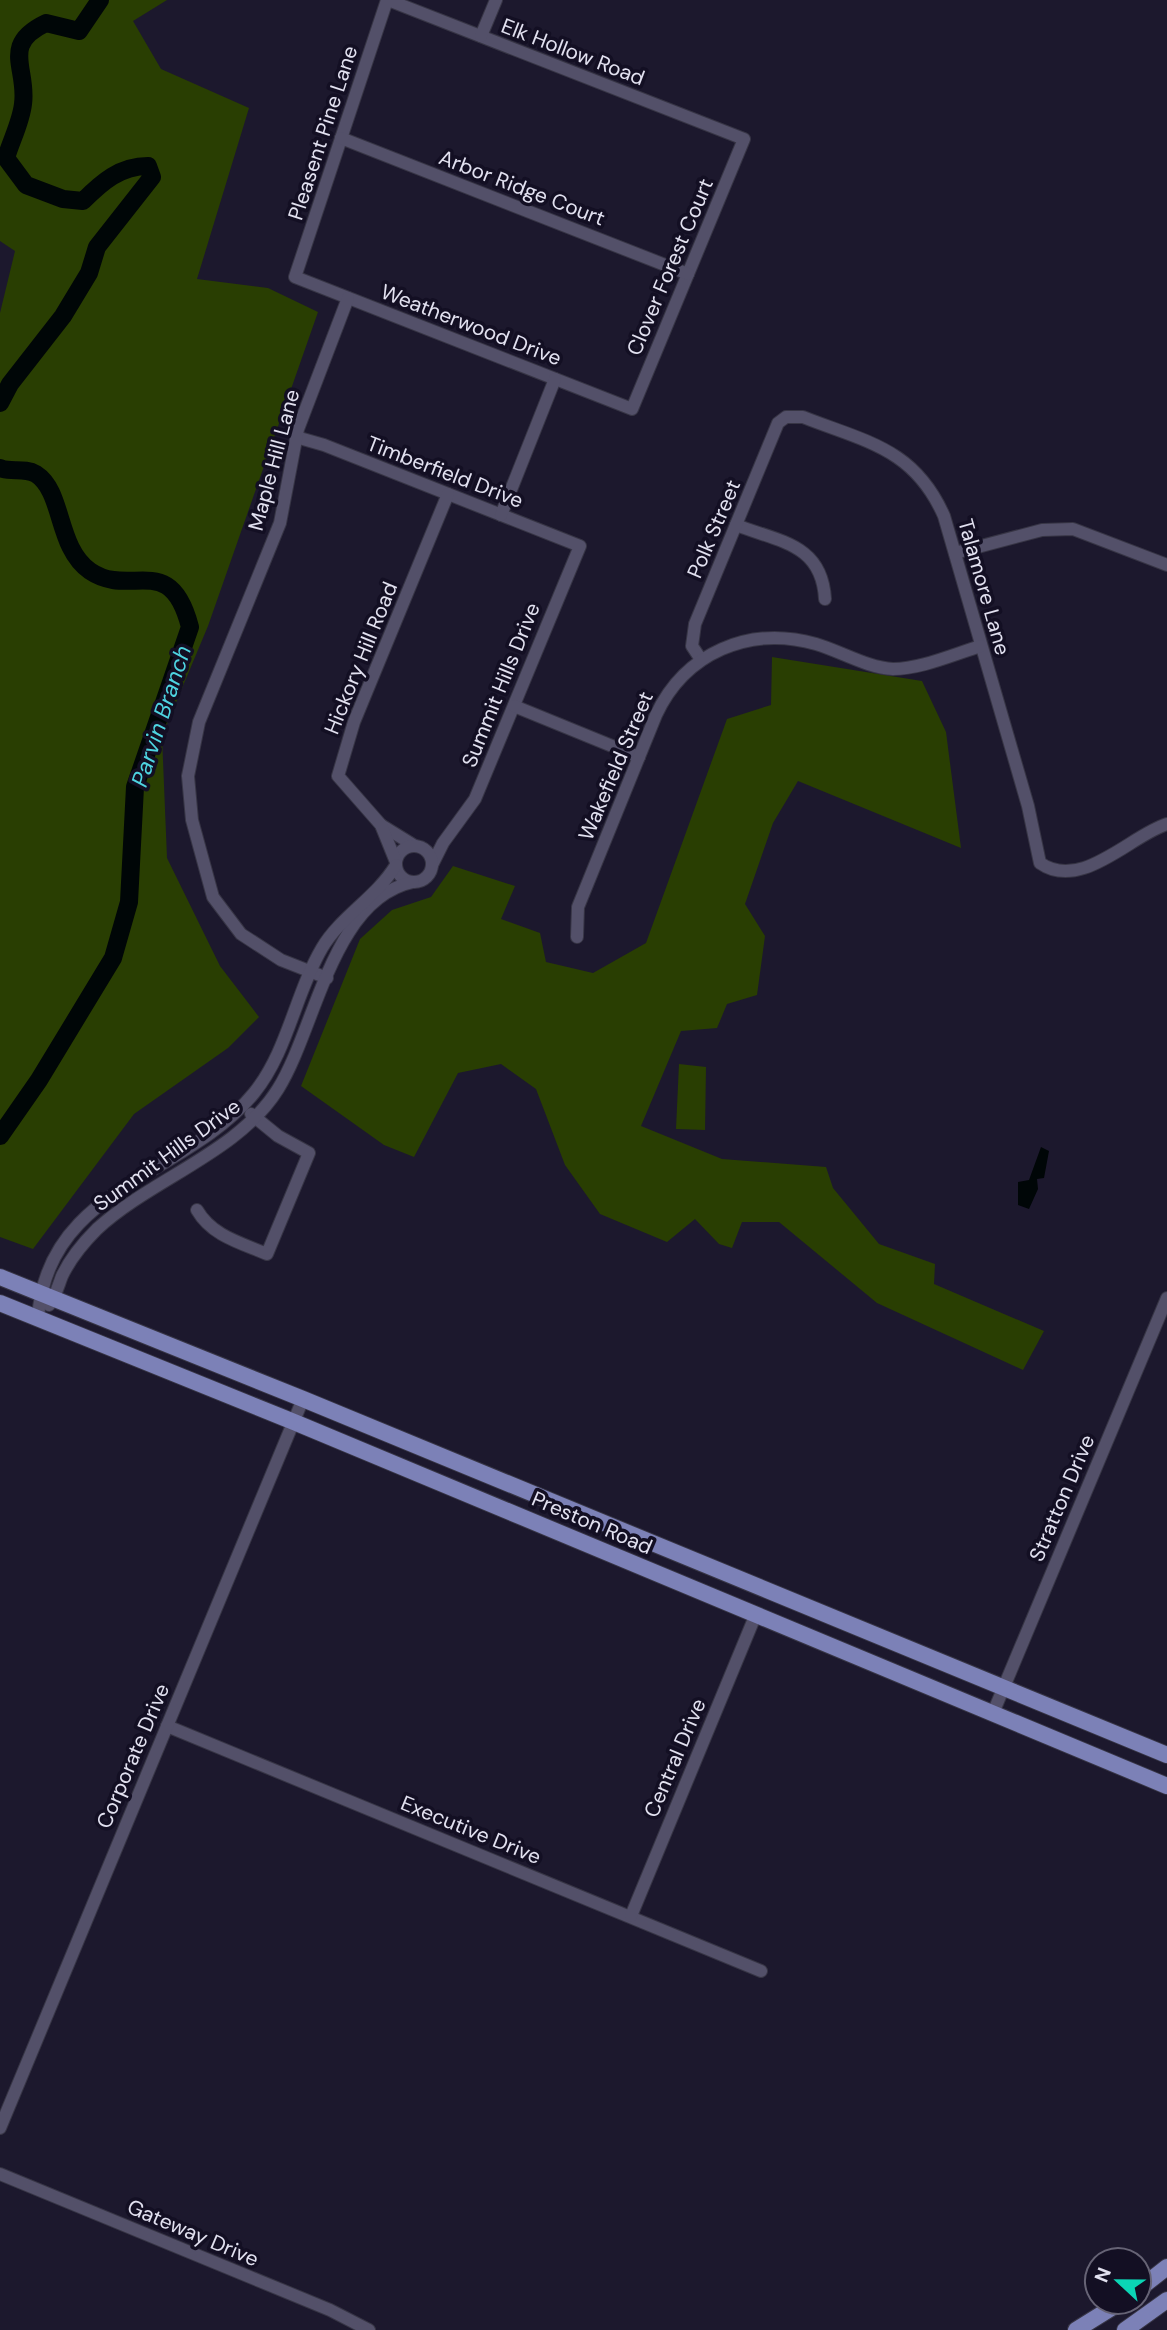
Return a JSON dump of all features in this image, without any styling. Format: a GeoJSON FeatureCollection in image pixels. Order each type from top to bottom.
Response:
{"type":"FeatureCollection","features":[{"type":"Feature","properties":{"kind":"main road","name":"Preston Road"},"geometry":{"type":"LineString","coordinates":[[0,1278],[303,1399],[1003,1690],[1167,1755]]}},
{"type":"Feature","properties":{"kind":"main road","name":"Preston Road"},"geometry":{"type":"LineString","coordinates":[[0,1303],[294,1422],[1167,1786]]}},
{"type":"Feature","properties":{"kind":"main road"},"geometry":{"type":"LineString","coordinates":[[596,1548],[606,1525]]}},
{"type":"Feature","properties":{"kind":"main road"},"geometry":{"type":"LineString","coordinates":[[756,1614],[761,1604],[779,1597]]}},
{"type":"Feature","properties":{"kind":"main road"},"geometry":{"type":"LineString","coordinates":[[1153,2278],[1167,2267]]}},
{"type":"Feature","properties":{"kind":"main road"},"geometry":{"type":"LineString","coordinates":[[1125,2330],[1167,2300]]}},
{"type":"Feature","properties":{"kind":"main road"},"geometry":{"type":"LineString","coordinates":[[1076,2330],[1098,2316]]}},
{"type":"Feature","properties":{"kind":"street","name":"Elk Hollow Road"},"geometry":{"type":"LineString","coordinates":[[388,0],[744,139]]}},
{"type":"Feature","properties":{"kind":"street","name":"Pleasent Pine Lane"},"geometry":{"type":"LineString","coordinates":[[295,277],[388,0]]}},
{"type":"Feature","properties":{"kind":"street"},"geometry":{"type":"LineString","coordinates":[[481,36],[496,0]]}},
{"type":"Feature","properties":{"kind":"street","name":"Arbor Ridge Court"},"geometry":{"type":"LineString","coordinates":[[341,138],[688,274]]}},
{"type":"Feature","properties":{"kind":"street","name":"Clover Forest Court"},"geometry":{"type":"LineString","coordinates":[[632,410],[744,139]]}},
{"type":"Feature","properties":{"kind":"street","name":"Weatherwood Drive"},"geometry":{"type":"LineString","coordinates":[[295,277],[632,410]]}},
{"type":"Feature","properties":{"kind":"street","name":"Maple Hill Lane"},"geometry":{"type":"LineString","coordinates":[[327,978],[281,960],[241,934],[213,897],[192,820],[188,776],[198,722],[280,523],[296,438],[348,298]]}},
{"type":"Feature","properties":{"kind":"street"},"geometry":{"type":"LineString","coordinates":[[501,515],[555,379]]}},
{"type":"Feature","properties":{"kind":"street","name":"Polk Street"},"geometry":{"type":"LineString","coordinates":[[700,659],[692,646],[695,624],[778,423],[786,417]]}},
{"type":"Feature","properties":{"kind":"street","name":"Talamore Lane"},"geometry":{"type":"LineString","coordinates":[[786,417],[803,417],[882,448],[913,467],[935,496],[955,553],[1028,806],[1038,859],[1051,868],[1090,866],[1167,824]]}},
{"type":"Feature","properties":{"kind":"street","name":"Timberfield Drive"},"geometry":{"type":"LineString","coordinates":[[296,438],[580,546]]}},
{"type":"Feature","properties":{"kind":"street","name":"Hickory Hill Road"},"geometry":{"type":"LineString","coordinates":[[416,846],[381,825],[338,776],[354,722],[448,494]]}},
{"type":"Feature","properties":{"kind":"street"},"geometry":{"type":"LineString","coordinates":[[736,525],[813,558],[824,580],[825,599]]}},
{"type":"Feature","properties":{"kind":"street"},"geometry":{"type":"LineString","coordinates":[[955,553],[1042,530],[1073,529],[1167,565]]}},
{"type":"Feature","properties":{"kind":"street","name":"Summit Hills Drive"},"geometry":{"type":"LineString","coordinates":[[432,865],[449,834],[475,799],[580,546]]}},
{"type":"Feature","properties":{"kind":"street","name":"Wakefield Street"},"geometry":{"type":"LineString","coordinates":[[577,937],[578,907],[666,695],[682,674],[700,659],[751,641],[788,639],[816,644],[891,669],[981,646]]}},
{"type":"Feature","properties":{"kind":"street"},"geometry":{"type":"LineString","coordinates":[[514,706],[639,757]]}},
{"type":"Feature","properties":{"kind":"street","name":"Hickory Hill Road"},"geometry":{"type":"LineString","coordinates":[[381,825],[396,864]]}},
{"type":"Feature","properties":{"kind":"street"},"geometry":{"type":"LineString","coordinates":[[416,846],[428,853],[432,865],[426,878],[413,882],[402,877],[396,864],[402,850],[449,834]]}},
{"type":"Feature","properties":{"kind":"street","name":"Summit Hills Drive"},"geometry":{"type":"LineString","coordinates":[[38,1318],[64,1241],[89,1213],[243,1106],[258,1088],[272,1066],[328,938],[382,887],[396,864]]}},
{"type":"Feature","properties":{"kind":"street","name":"Summit Hills Drive"},"geometry":{"type":"LineString","coordinates":[[46,1296],[96,1230],[238,1132],[255,1117],[270,1100],[292,1064],[343,942],[365,912],[392,889],[413,882]]}},
{"type":"Feature","properties":{"kind":"street"},"geometry":{"type":"LineString","coordinates":[[197,1210],[205,1224],[218,1233],[267,1254],[309,1153],[278,1136],[243,1106]]}},
{"type":"Feature","properties":{"kind":"street","name":"Stratton Drive"},"geometry":{"type":"LineString","coordinates":[[993,1713],[1167,1298]]}},
{"type":"Feature","properties":{"kind":"street","name":"Corporate Drive"},"geometry":{"type":"LineString","coordinates":[[0,2128],[303,1399]]}},
{"type":"Feature","properties":{"kind":"street","name":"Central Drive"},"geometry":{"type":"LineString","coordinates":[[631,1916],[756,1614]]}},
{"type":"Feature","properties":{"kind":"street","name":"Executive Drive"},"geometry":{"type":"LineString","coordinates":[[167,1726],[761,1971]]}},
{"type":"Feature","properties":{"kind":"street","name":"Gateway Drive"},"geometry":{"type":"LineString","coordinates":[[0,2174],[330,2310],[369,2330]]}},
{"type":"Feature","properties":{"kind":"green space"},"geometry":{"type":"Polygon","coordinates":[[[0,0],[167,0],[133,21],[161,69],[249,108],[197,279],[268,288],[318,312],[208,626],[162,736],[167,858],[220,966],[259,1017],[228,1048],[134,1114],[33,1249],[0,1237],[0,313],[15,251],[0,241],[0,0]]]}},
{"type":"Feature","properties":{"kind":"green space"},"geometry":{"type":"Polygon","coordinates":[[[772,657],[922,681],[946,732],[961,848],[798,781],[773,823],[745,904],[765,936],[757,995],[727,1004],[717,1028],[681,1031],[641,1126],[722,1159],[826,1167],[833,1188],[879,1244],[935,1264],[934,1284],[1044,1331],[1023,1370],[877,1303],[779,1222],[742,1222],[732,1248],[719,1244],[695,1219],[667,1242],[600,1214],[565,1165],[536,1089],[501,1064],[458,1073],[414,1157],[384,1145],[301,1086],[360,939],[392,910],[431,897],[453,866],[515,886],[501,919],[540,933],[546,962],[593,973],[646,943],[727,719],[771,705],[772,657]]]}},
{"type":"Feature","properties":{"kind":"green space"},"geometry":{"type":"Polygon","coordinates":[[[679,1064],[706,1067],[705,1130],[676,1129],[679,1064]]]}},
{"type":"Feature","properties":{"kind":"shaded area"},"geometry":{"type":"Polygon","coordinates":[[[1041,1147],[1049,1151],[1044,1178],[1037,1179],[1038,1189],[1029,1209],[1018,1205],[1018,1182],[1029,1180],[1041,1147]]]}},
{"type":"Feature","properties":{"kind":"waterway","name":"Parvin Branch"},"geometry":{"type":"LineString","coordinates":[[0,403],[10,384],[63,316],[89,273],[97,247],[152,177],[148,166],[129,169],[105,182],[83,201],[63,199],[26,185],[6,158],[23,104],[24,91],[19,58],[24,40],[32,31],[46,23],[79,31],[100,0]]}},
{"type":"Feature","properties":{"kind":"waterway","name":"Parvin Branch"},"geometry":{"type":"LineString","coordinates":[[0,468],[31,472],[45,482],[71,548],[79,561],[90,571],[120,581],[160,583],[172,590],[182,604],[190,627],[135,787],[129,902],[113,958],[39,1080],[0,1136]]}}]}
